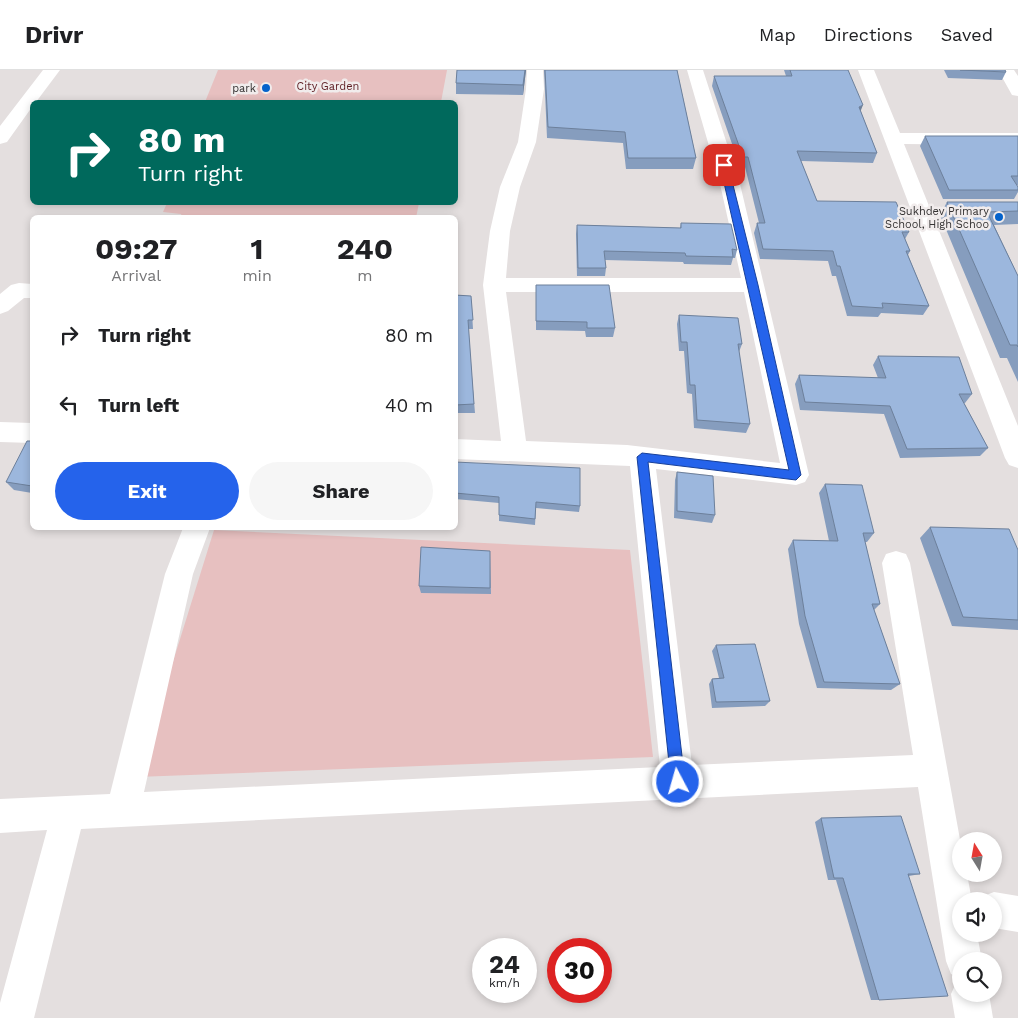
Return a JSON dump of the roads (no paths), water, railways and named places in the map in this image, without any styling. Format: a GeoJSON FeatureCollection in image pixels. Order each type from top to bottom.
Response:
{"type":"FeatureCollection","features":[{"type":"Feature","properties":{"kind":"street"},"geometry":{"type":"LineString","coordinates":[[0,138],[52,70]]}},
{"type":"Feature","properties":{"kind":"street"},"geometry":{"type":"LineString","coordinates":[[515,451],[494,285],[502,222],[510,187],[527,142],[535,89],[535,70]]}},
{"type":"Feature","properties":{"kind":"street"},"geometry":{"type":"LineString","coordinates":[[458,449],[642,457],[796,475],[730,184],[696,70]]}},
{"type":"Feature","properties":{"kind":"street"},"geometry":{"type":"LineString","coordinates":[[866,70],[892,138],[929,207],[1018,458]]}},
{"type":"Feature","properties":{"kind":"street"},"geometry":{"type":"LineString","coordinates":[[1006,70],[1018,91]]}},
{"type":"Feature","properties":{"kind":"street"},"geometry":{"type":"LineString","coordinates":[[892,138],[1018,139]]}},
{"type":"Feature","properties":{"kind":"street"},"geometry":{"type":"LineString","coordinates":[[494,285],[753,285]]}},
{"type":"Feature","properties":{"kind":"street"},"geometry":{"type":"LineString","coordinates":[[0,306],[18,290],[30,291]]}},
{"type":"Feature","properties":{"kind":"street"},"geometry":{"type":"LineString","coordinates":[[0,432],[30,433]]}},
{"type":"Feature","properties":{"kind":"street"},"geometry":{"type":"LineString","coordinates":[[642,457],[678,782]]}},
{"type":"Feature","properties":{"kind":"street"},"geometry":{"type":"LineString","coordinates":[[123,810],[179,574],[195,530]]}},
{"type":"Feature","properties":{"kind":"street"},"geometry":{"type":"LineString","coordinates":[[896,563],[930,770],[955,892]]}},
{"type":"Feature","properties":{"kind":"street"},"geometry":{"type":"LineString","coordinates":[[0,816],[930,770]]}},
{"type":"Feature","properties":{"kind":"street"},"geometry":{"type":"LineString","coordinates":[[15,1018],[68,813]]}},
{"type":"Feature","properties":{"kind":"street"},"geometry":{"type":"LineString","coordinates":[[1002,911],[1018,914]]}},
{"type":"Feature","properties":{"kind":"street"},"geometry":{"type":"LineString","coordinates":[[971,1002],[974,1018]]}},
{"type":"Feature","properties":{"kind":"place","name":"park"},"geometry":{"type":"Point","coordinates":[266,88]}},
{"type":"Feature","properties":{"kind":"place","name":"Sukhdev Primary School, High Schoo"},"geometry":{"type":"Point","coordinates":[999,217]}},
{"type":"Feature","properties":{"kind":"park label","name":"City Garden"},"geometry":{"type":"Point","coordinates":[328,86]}}]}
